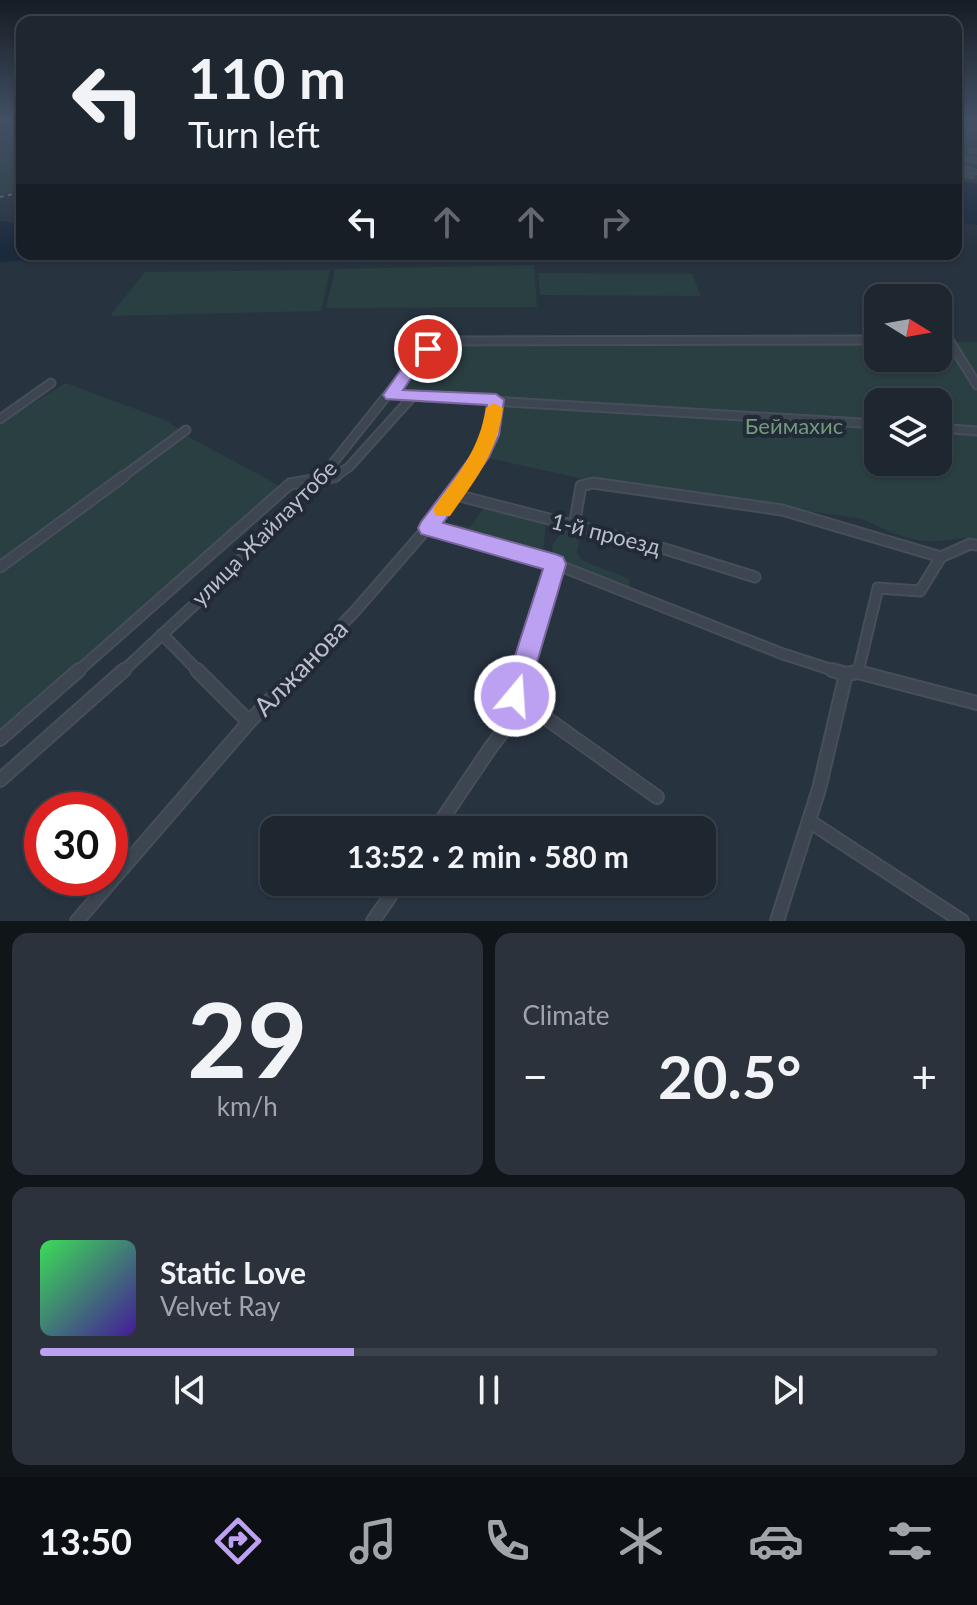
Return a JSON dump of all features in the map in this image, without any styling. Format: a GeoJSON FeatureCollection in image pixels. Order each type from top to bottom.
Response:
{"type":"FeatureCollection","features":[{"type":"Feature","properties":{"kind":"street","name":"улица Жайлаутобе"},"geometry":{"type":"LineString","coordinates":[[0,780],[162,634],[321,481],[417,358],[445,341],[864,340]]}},
{"type":"Feature","properties":{"kind":"street"},"geometry":{"type":"LineString","coordinates":[[952,345],[977,385]]}},
{"type":"Feature","properties":{"kind":"street"},"geometry":{"type":"LineString","coordinates":[[0,419],[51,383]]}},
{"type":"Feature","properties":{"kind":"street"},"geometry":{"type":"LineString","coordinates":[[391,395],[864,423]]}},
{"type":"Feature","properties":{"kind":"street"},"geometry":{"type":"LineString","coordinates":[[0,739],[290,484],[331,479],[349,467],[413,396]]}},
{"type":"Feature","properties":{"kind":"street","name":"Алжанова"},"geometry":{"type":"LineString","coordinates":[[77,921],[249,722],[356,610],[456,495],[490,435],[496,400]]}},
{"type":"Feature","properties":{"kind":"street"},"geometry":{"type":"LineString","coordinates":[[952,429],[977,431]]}},
{"type":"Feature","properties":{"kind":"street"},"geometry":{"type":"LineString","coordinates":[[0,567],[186,430]]}},
{"type":"Feature","properties":{"kind":"street"},"geometry":{"type":"LineString","coordinates":[[574,526],[581,486],[593,483],[782,510],[941,557]]}},
{"type":"Feature","properties":{"kind":"street","name":"1-й проезд"},"geometry":{"type":"LineString","coordinates":[[456,495],[665,549],[755,577]]}},
{"type":"Feature","properties":{"kind":"street"},"geometry":{"type":"LineString","coordinates":[[428,528],[555,564],[783,654],[977,703]]}},
{"type":"Feature","properties":{"kind":"street"},"geometry":{"type":"LineString","coordinates":[[777,921],[878,588],[920,591],[941,557],[970,544],[977,545]]}},
{"type":"Feature","properties":{"kind":"street"},"geometry":{"type":"LineString","coordinates":[[555,564],[515,696],[657,797]]}},
{"type":"Feature","properties":{"kind":"street"},"geometry":{"type":"LineString","coordinates":[[162,634],[249,722]]}},
{"type":"Feature","properties":{"kind":"street"},"geometry":{"type":"LineString","coordinates":[[444,816],[526,702]]}},
{"type":"Feature","properties":{"kind":"street"},"geometry":{"type":"LineString","coordinates":[[809,821],[962,921]]}},
{"type":"Feature","properties":{"kind":"street"},"geometry":{"type":"LineString","coordinates":[[373,921],[390,896]]}},
{"type":"Feature","properties":{"kind":"green space"},"geometry":{"type":"Polygon","coordinates":[[[0,164],[16,164],[16,191],[0,195],[0,164]]]}},
{"type":"Feature","properties":{"kind":"green space"},"geometry":{"type":"Polygon","coordinates":[[[962,164],[977,164],[977,182],[962,178],[962,164]]]}},
{"type":"Feature","properties":{"kind":"green space"},"geometry":{"type":"Polygon","coordinates":[[[534,265],[537,307],[326,308],[335,269],[534,265]]]}},
{"type":"Feature","properties":{"kind":"green space"},"geometry":{"type":"Polygon","coordinates":[[[330,270],[321,311],[110,316],[145,272],[330,270]]]}},
{"type":"Feature","properties":{"kind":"green space"},"geometry":{"type":"Polygon","coordinates":[[[538,273],[692,274],[701,296],[540,295],[538,273]]]}},
{"type":"Feature","properties":{"kind":"green space","name":"Беймахис"},"geometry":{"type":"Polygon","coordinates":[[[864,342],[864,372],[952,372],[952,342],[977,342],[977,538],[918,540],[862,519],[579,478],[488,458],[502,405],[397,398],[418,363],[448,345],[864,342]]]}},
{"type":"Feature","properties":{"kind":"green space"},"geometry":{"type":"Polygon","coordinates":[[[66,383],[165,420],[180,430],[0,563],[0,423],[66,383]]]}},
{"type":"Feature","properties":{"kind":"green space"},"geometry":{"type":"Polygon","coordinates":[[[187,436],[280,486],[0,734],[0,574],[187,436]]]}},
{"type":"Feature","properties":{"kind":"green space"},"geometry":{"type":"Polygon","coordinates":[[[486,505],[546,521],[543,555],[465,532],[452,523],[470,527],[486,505]]]}},
{"type":"Feature","properties":{"kind":"green space"},"geometry":{"type":"Polygon","coordinates":[[[565,527],[581,535],[577,553],[583,561],[627,578],[630,583],[628,590],[553,559],[552,546],[565,527]]]}},
{"type":"Feature","properties":{"kind":"water"},"geometry":{"type":"Polygon","coordinates":[[[962,182],[977,184],[977,225],[962,223],[962,182]]]}},
{"type":"Feature","properties":{"kind":"water"},"geometry":{"type":"Polygon","coordinates":[[[0,221],[16,223],[16,260],[27,260],[0,262],[0,221]]]}},
{"type":"Feature","properties":{"kind":"railway"},"geometry":{"type":"LineString","coordinates":[[0,197],[16,193]]}},
{"type":"Feature","properties":{"kind":"slow traffic"},"geometry":{"type":"LineString","coordinates":[[443,510],[480,457],[490,435],[494,408]]}},
{"type":"Feature","properties":{"kind":"route"},"geometry":{"type":"LineString","coordinates":[[428,349],[417,358],[391,395],[496,400],[490,435],[480,457],[456,495],[428,528],[555,564],[515,696]]}}]}
